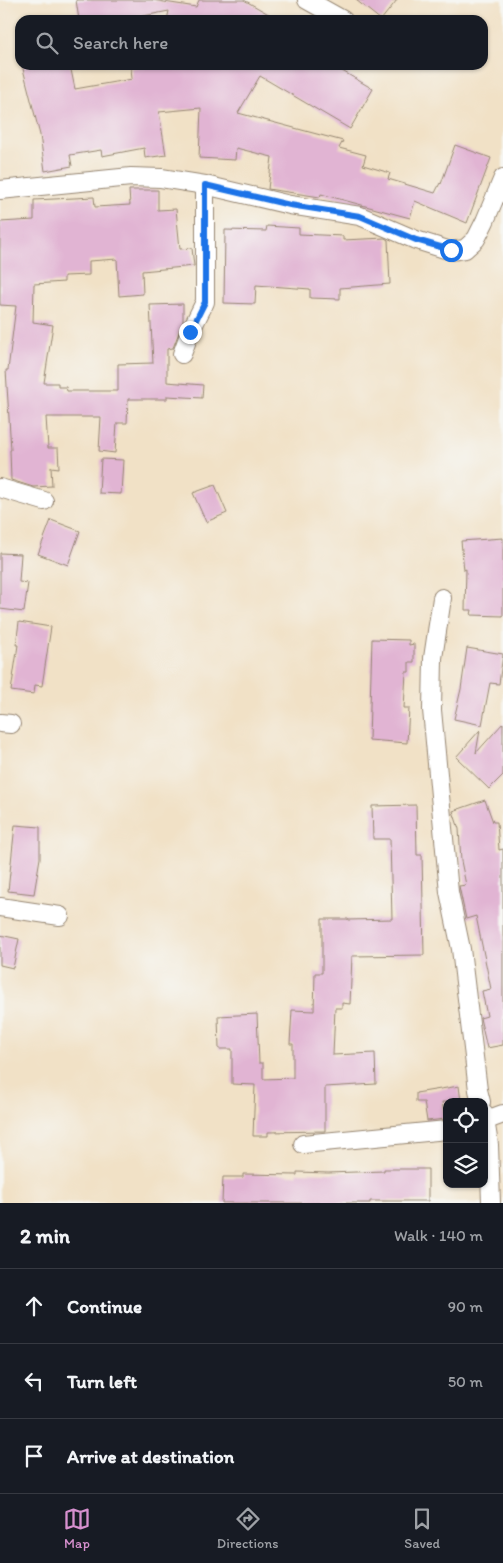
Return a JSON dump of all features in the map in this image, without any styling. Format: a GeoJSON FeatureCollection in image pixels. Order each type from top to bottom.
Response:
{"type":"FeatureCollection","features":[{"type":"Feature","properties":{"kind":"street"},"geometry":{"type":"LineString","coordinates":[[307,0],[334,15]]}},
{"type":"Feature","properties":{"kind":"street"},"geometry":{"type":"LineString","coordinates":[[0,190],[132,177],[161,178],[205,185],[282,203],[360,216],[416,240],[451,250],[465,248],[476,239],[503,178]]}},
{"type":"Feature","properties":{"kind":"street"},"geometry":{"type":"LineString","coordinates":[[182,354],[190,332],[205,302],[205,185]]}},
{"type":"Feature","properties":{"kind":"street"},"geometry":{"type":"LineString","coordinates":[[0,488],[44,501]]}},
{"type":"Feature","properties":{"kind":"street"},"geometry":{"type":"LineString","coordinates":[[442,598],[433,658],[432,710],[448,892],[461,949],[480,1098]]}},
{"type":"Feature","properties":{"kind":"street"},"geometry":{"type":"LineString","coordinates":[[0,907],[60,916]]}},
{"type":"Feature","properties":{"kind":"street"},"geometry":{"type":"LineString","coordinates":[[488,1117],[503,1114]]}},
{"type":"Feature","properties":{"kind":"street"},"geometry":{"type":"LineString","coordinates":[[303,1144],[443,1130]]}},
{"type":"Feature","properties":{"kind":"street"},"geometry":{"type":"LineString","coordinates":[[487,1143],[491,1203]]}},
{"type":"Feature","properties":{"kind":"building"},"geometry":{"type":"Polygon","coordinates":[[[76,0],[152,0],[196,7],[199,0],[244,0],[270,15],[168,15],[169,11],[149,15],[78,15],[76,0]]]}},
{"type":"Feature","properties":{"kind":"building"},"geometry":{"type":"Polygon","coordinates":[[[356,0],[397,0],[385,15],[375,15],[356,0]]]}},
{"type":"Feature","properties":{"kind":"building"},"geometry":{"type":"Polygon","coordinates":[[[23,70],[71,70],[75,89],[132,79],[131,70],[341,70],[373,89],[350,129],[260,76],[238,113],[343,141],[339,148],[366,155],[363,165],[390,173],[388,179],[435,193],[441,184],[455,145],[491,158],[467,223],[415,201],[410,218],[321,194],[320,197],[268,189],[272,157],[236,148],[235,160],[199,158],[201,108],[159,112],[166,155],[145,158],[144,148],[102,156],[101,150],[70,155],[72,166],[45,171],[40,135],[23,70]]]}},
{"type":"Feature","properties":{"kind":"building"},"geometry":{"type":"Polygon","coordinates":[[[129,190],[158,190],[158,210],[176,209],[180,249],[192,248],[194,266],[142,271],[143,294],[119,296],[117,259],[89,261],[89,275],[64,276],[64,282],[34,284],[33,322],[53,325],[44,383],[58,383],[58,387],[66,387],[67,391],[118,391],[118,364],[153,363],[150,305],[183,304],[183,322],[173,348],[167,349],[167,382],[203,385],[202,398],[167,396],[167,399],[128,399],[127,423],[117,423],[115,453],[99,451],[101,417],[46,417],[48,448],[58,448],[59,468],[51,467],[52,486],[33,487],[11,480],[6,370],[8,370],[16,306],[0,305],[0,222],[34,220],[34,200],[94,197],[95,207],[130,205],[129,190]]]}},
{"type":"Feature","properties":{"kind":"building"},"geometry":{"type":"Polygon","coordinates":[[[267,226],[299,228],[299,234],[343,236],[343,240],[385,238],[388,240],[390,284],[340,288],[340,299],[310,298],[310,289],[256,285],[255,304],[224,303],[225,230],[266,231],[267,226]]]}},
{"type":"Feature","properties":{"kind":"building"},"geometry":{"type":"Polygon","coordinates":[[[101,459],[123,460],[121,494],[99,493],[101,459]]]}},
{"type":"Feature","properties":{"kind":"building"},"geometry":{"type":"Polygon","coordinates":[[[215,485],[227,513],[206,522],[193,493],[215,485]]]}},
{"type":"Feature","properties":{"kind":"building"},"geometry":{"type":"Polygon","coordinates":[[[51,520],[80,531],[68,565],[38,554],[51,520]]]}},
{"type":"Feature","properties":{"kind":"building"},"geometry":{"type":"Polygon","coordinates":[[[503,538],[503,616],[471,615],[472,610],[465,610],[466,569],[464,570],[461,541],[503,538]]]}},
{"type":"Feature","properties":{"kind":"building"},"geometry":{"type":"Polygon","coordinates":[[[0,553],[21,554],[19,582],[28,583],[24,612],[0,609],[0,553]]]}},
{"type":"Feature","properties":{"kind":"building"},"geometry":{"type":"Polygon","coordinates":[[[19,622],[51,627],[42,686],[35,685],[34,694],[11,691],[18,645],[16,645],[19,622]]]}},
{"type":"Feature","properties":{"kind":"building"},"geometry":{"type":"Polygon","coordinates":[[[372,639],[409,640],[409,645],[414,644],[414,662],[409,662],[409,672],[406,672],[404,708],[409,708],[407,743],[369,740],[372,639]]]}},
{"type":"Feature","properties":{"kind":"building"},"geometry":{"type":"Polygon","coordinates":[[[467,648],[503,654],[499,684],[490,683],[482,725],[454,719],[467,648]]]}},
{"type":"Feature","properties":{"kind":"building"},"geometry":{"type":"Polygon","coordinates":[[[503,723],[503,775],[489,789],[456,757],[480,730],[476,753],[503,723]]]}},
{"type":"Feature","properties":{"kind":"building"},"geometry":{"type":"Polygon","coordinates":[[[485,800],[493,822],[497,822],[499,850],[503,849],[503,1045],[487,1048],[480,1018],[487,1016],[482,991],[491,989],[476,916],[466,919],[459,886],[466,885],[461,861],[459,829],[453,811],[485,800]]]}},
{"type":"Feature","properties":{"kind":"building"},"geometry":{"type":"Polygon","coordinates":[[[416,805],[417,855],[422,855],[424,955],[352,956],[350,1004],[342,1003],[342,1008],[335,1008],[333,1055],[375,1053],[376,1084],[325,1087],[325,1131],[268,1132],[268,1136],[253,1136],[255,1085],[232,1084],[232,1049],[219,1049],[218,1016],[257,1014],[259,1063],[263,1063],[263,1079],[293,1078],[293,1044],[290,1044],[292,1010],[314,1011],[315,973],[322,973],[322,919],[392,919],[390,839],[373,839],[372,806],[416,805]]]}},
{"type":"Feature","properties":{"kind":"building"},"geometry":{"type":"Polygon","coordinates":[[[15,825],[40,827],[40,858],[34,894],[8,891],[15,825]]]}},
{"type":"Feature","properties":{"kind":"building"},"geometry":{"type":"Polygon","coordinates":[[[0,935],[19,939],[13,968],[0,965],[0,935]]]}},
{"type":"Feature","properties":{"kind":"building"},"geometry":{"type":"Polygon","coordinates":[[[459,1086],[460,1098],[443,1098],[443,1119],[427,1121],[424,1102],[416,1102],[416,1093],[459,1086]]]}},
{"type":"Feature","properties":{"kind":"building"},"geometry":{"type":"Polygon","coordinates":[[[384,1169],[428,1169],[428,1201],[222,1203],[223,1177],[243,1177],[243,1174],[297,1175],[297,1172],[328,1173],[384,1171],[384,1169]]]}},
{"type":"Feature","properties":{"kind":"route"},"geometry":{"type":"LineString","coordinates":[[190,332],[205,302],[205,185],[290,205],[360,216],[416,240],[451,250]]}}]}
